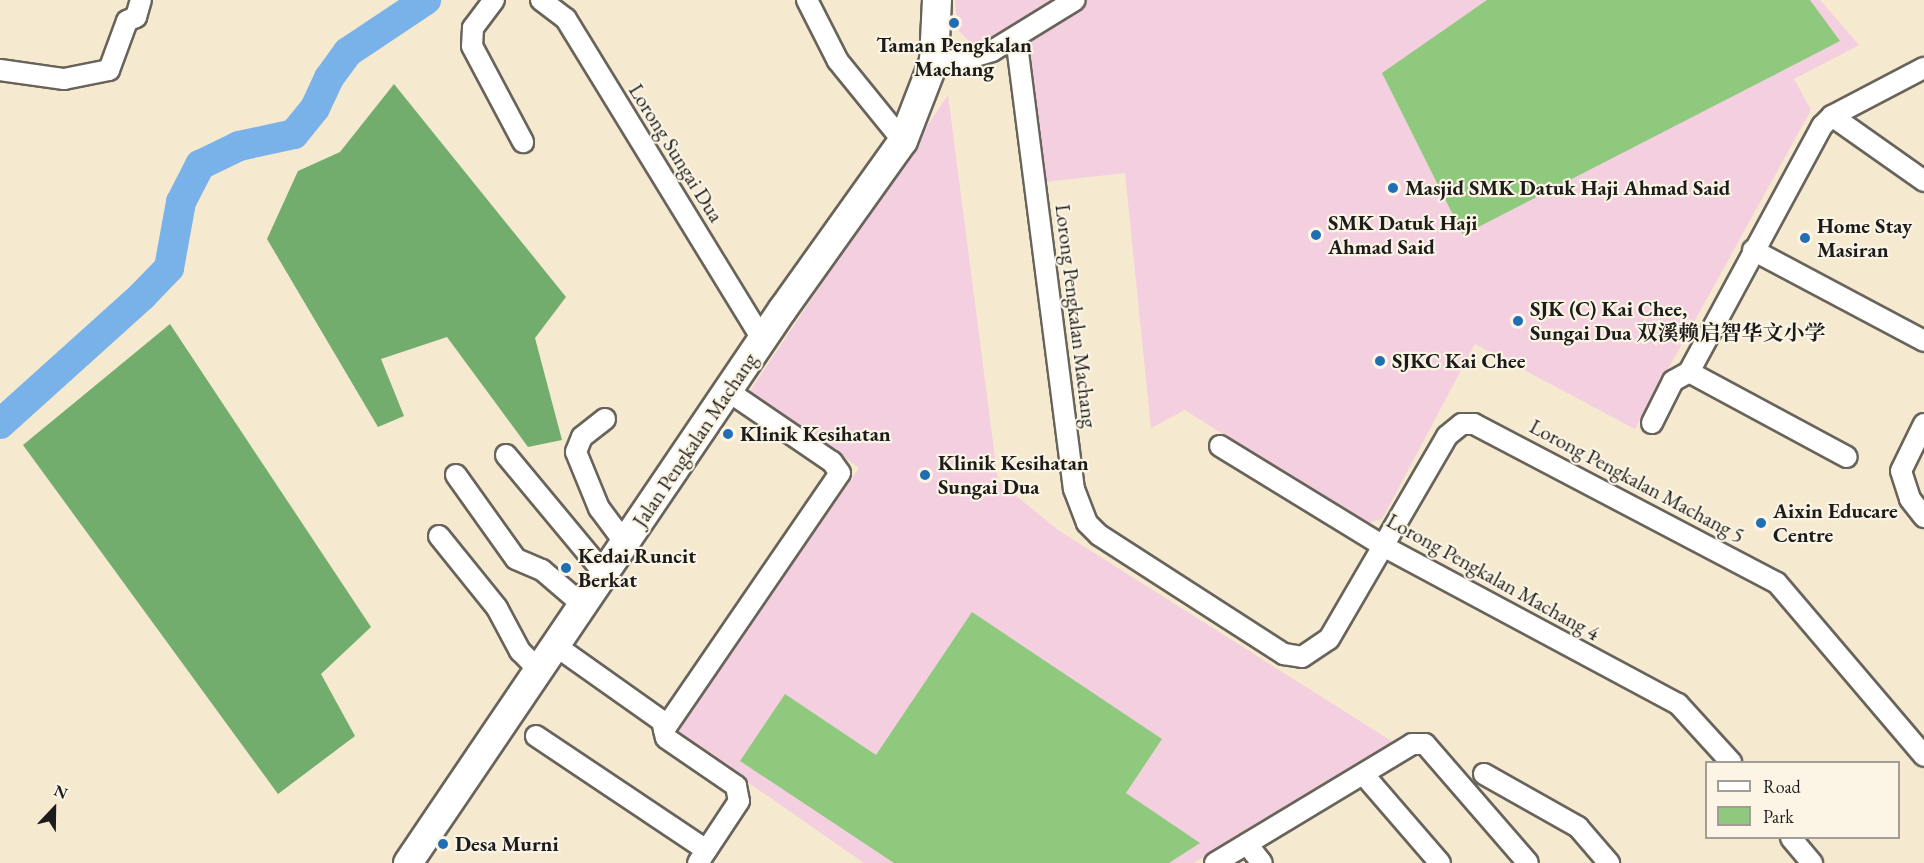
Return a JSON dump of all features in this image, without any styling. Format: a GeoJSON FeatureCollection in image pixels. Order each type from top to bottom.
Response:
{"type":"FeatureCollection","features":[{"type":"Feature","properties":{"kind":"main road","name":"Jalan Pengkalan Machang"},"geometry":{"type":"LineString","coordinates":[[408,863],[762,339],[903,141],[934,61],[937,0]]}},
{"type":"Feature","properties":{"kind":"street"},"geometry":{"type":"LineString","coordinates":[[0,70],[64,79],[109,70],[127,21],[136,17],[141,0]]}},
{"type":"Feature","properties":{"kind":"street"},"geometry":{"type":"LineString","coordinates":[[494,0],[473,28],[472,46],[523,142]]}},
{"type":"Feature","properties":{"kind":"street","name":"Lorong Sungai Dua"},"geometry":{"type":"LineString","coordinates":[[541,0],[566,19],[762,339]]}},
{"type":"Feature","properties":{"kind":"street"},"geometry":{"type":"LineString","coordinates":[[807,0],[838,61],[903,141]]}},
{"type":"Feature","properties":{"kind":"street"},"geometry":{"type":"LineString","coordinates":[[934,61],[963,60],[1016,38],[1075,0]]}},
{"type":"Feature","properties":{"kind":"street","name":"Lorong Pengkalan Machang"},"geometry":{"type":"LineString","coordinates":[[1016,38],[1074,489],[1087,523],[1293,657],[1312,653],[1329,639],[1430,460],[1447,436],[1462,424]]}},
{"type":"Feature","properties":{"kind":"street"},"geometry":{"type":"LineString","coordinates":[[1652,423],[1673,381],[1689,372],[1814,137],[1832,116],[1924,68]]}},
{"type":"Feature","properties":{"kind":"street"},"geometry":{"type":"LineString","coordinates":[[1832,116],[1924,181]]}},
{"type":"Feature","properties":{"kind":"street"},"geometry":{"type":"LineString","coordinates":[[1753,250],[1924,341]]}},
{"type":"Feature","properties":{"kind":"street"},"geometry":{"type":"LineString","coordinates":[[1689,372],[1847,457]]}},
{"type":"Feature","properties":{"kind":"street"},"geometry":{"type":"LineString","coordinates":[[664,730],[840,473],[832,462],[728,391]]}},
{"type":"Feature","properties":{"kind":"street"},"geometry":{"type":"LineString","coordinates":[[605,419],[582,437],[576,452],[599,508],[625,543]]}},
{"type":"Feature","properties":{"kind":"street","name":"Lorong Pengkalan Machang 5"},"geometry":{"type":"LineString","coordinates":[[1462,424],[1484,427],[1777,583],[1924,756]]}},
{"type":"Feature","properties":{"kind":"street"},"geometry":{"type":"LineString","coordinates":[[1924,424],[1901,471],[1910,499],[1924,517]]}},
{"type":"Feature","properties":{"kind":"street","name":"Lorong Pengkalan Machang 4"},"geometry":{"type":"LineString","coordinates":[[1220,446],[1383,546],[1678,704],[1690,713],[1730,761]]}},
{"type":"Feature","properties":{"kind":"street"},"geometry":{"type":"LineString","coordinates":[[506,455],[604,573]]}},
{"type":"Feature","properties":{"kind":"street"},"geometry":{"type":"LineString","coordinates":[[456,475],[516,559],[542,570],[583,605]]}},
{"type":"Feature","properties":{"kind":"street"},"geometry":{"type":"LineString","coordinates":[[439,536],[497,608],[520,651],[539,670]]}},
{"type":"Feature","properties":{"kind":"street"},"geometry":{"type":"LineString","coordinates":[[536,736],[702,857],[740,801],[736,786],[666,738],[662,721],[556,646]]}},
{"type":"Feature","properties":{"kind":"street"},"geometry":{"type":"LineString","coordinates":[[1215,863],[1412,744],[1425,744],[1528,863]]}},
{"type":"Feature","properties":{"kind":"street"},"geometry":{"type":"LineString","coordinates":[[1484,774],[1578,827],[1609,863]]}},
{"type":"Feature","properties":{"kind":"street"},"geometry":{"type":"LineString","coordinates":[[1364,775],[1440,863]]}},
{"type":"Feature","properties":{"kind":"street"},"geometry":{"type":"LineString","coordinates":[[1793,839],[1812,863]]}},
{"type":"Feature","properties":{"kind":"street"},"geometry":{"type":"LineString","coordinates":[[1247,844],[1262,863]]}},
{"type":"Feature","properties":{"kind":"shaded area","name":"SMK Datuk Haji Ahmad Said"},"geometry":{"type":"Polygon","coordinates":[[[955,0],[1820,0],[1859,45],[1794,79],[1811,110],[1635,429],[1475,344],[1382,519],[1364,524],[1185,410],[1151,428],[1125,173],[1027,184],[1008,29],[976,48],[958,30],[955,0]]]}},
{"type":"Feature","properties":{"kind":"shaded area","name":"Klinik Kesihatan Sungai Dua"},"geometry":{"type":"Polygon","coordinates":[[[948,95],[998,481],[1058,530],[1393,742],[1194,863],[864,863],[677,733],[859,468],[750,391],[948,95]]]}},
{"type":"Feature","properties":{"kind":"green space"},"geometry":{"type":"Polygon","coordinates":[[[1487,0],[1810,0],[1840,41],[1463,235],[1382,73],[1487,0]]]}},
{"type":"Feature","properties":{"kind":"green space"},"geometry":{"type":"Polygon","coordinates":[[[394,84],[566,297],[535,338],[562,440],[528,447],[447,337],[381,359],[404,416],[378,427],[267,239],[298,171],[340,152],[394,84]]]}},
{"type":"Feature","properties":{"kind":"green space"},"geometry":{"type":"Polygon","coordinates":[[[170,324],[371,627],[321,674],[355,736],[278,794],[23,445],[170,324]]]}},
{"type":"Feature","properties":{"kind":"green space"},"geometry":{"type":"Polygon","coordinates":[[[972,612],[1162,739],[1126,793],[1200,843],[1169,863],[894,863],[740,761],[785,694],[876,755],[972,612]]]}},
{"type":"Feature","properties":{"kind":"waterway"},"geometry":{"type":"LineString","coordinates":[[0,424],[142,296],[169,268],[181,202],[200,165],[239,146],[294,134],[315,108],[329,78],[348,52],[426,0]]}},
{"type":"Feature","properties":{"kind":"place","name":"Taman Pengkalan Machang"},"geometry":{"type":"Point","coordinates":[954,23]}},
{"type":"Feature","properties":{"kind":"place","name":"Masjid SMK Datuk Haji Ahmad Said"},"geometry":{"type":"Point","coordinates":[1393,188]}},
{"type":"Feature","properties":{"kind":"place","name":"SMK Datuk Haji Ahmad Said"},"geometry":{"type":"Point","coordinates":[1316,235]}},
{"type":"Feature","properties":{"kind":"place","name":"Home Stay Masiran"},"geometry":{"type":"Point","coordinates":[1805,238]}},
{"type":"Feature","properties":{"kind":"place","name":"SJK (C) Kai Chee, Sungai Dua 双溪赖启智华文小学"},"geometry":{"type":"Point","coordinates":[1518,321]}},
{"type":"Feature","properties":{"kind":"place","name":"SJKC Kai Chee"},"geometry":{"type":"Point","coordinates":[1380,361]}},
{"type":"Feature","properties":{"kind":"place","name":"Klinik Kesihatan"},"geometry":{"type":"Point","coordinates":[728,434]}},
{"type":"Feature","properties":{"kind":"place","name":"Klinik Kesihatan Sungai Dua"},"geometry":{"type":"Point","coordinates":[925,475]}},
{"type":"Feature","properties":{"kind":"place","name":"Aixin Educare Centre"},"geometry":{"type":"Point","coordinates":[1761,523]}},
{"type":"Feature","properties":{"kind":"place","name":"Kedai Runcit Berkat"},"geometry":{"type":"Point","coordinates":[566,568]}},
{"type":"Feature","properties":{"kind":"place","name":"Desa Murni"},"geometry":{"type":"Point","coordinates":[443,844]}}]}
